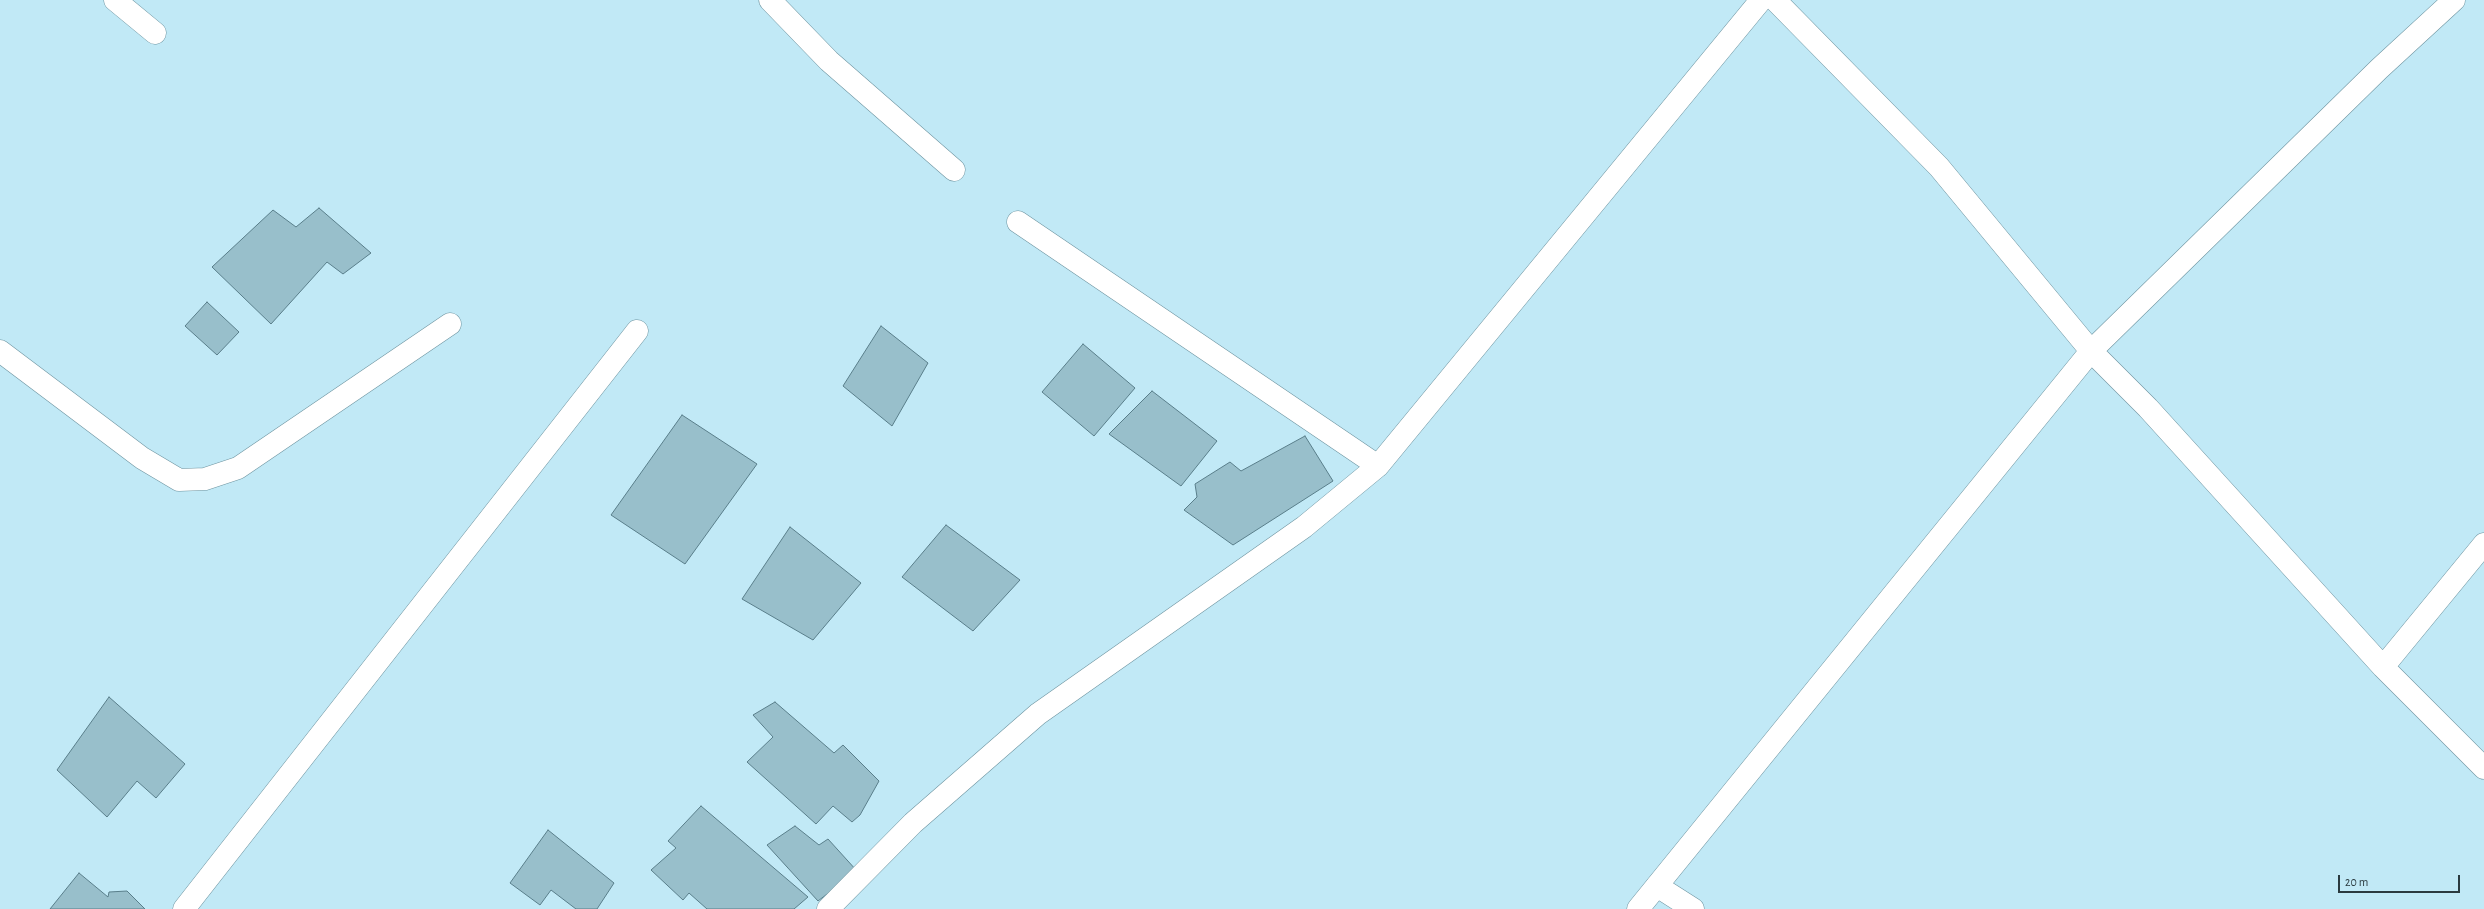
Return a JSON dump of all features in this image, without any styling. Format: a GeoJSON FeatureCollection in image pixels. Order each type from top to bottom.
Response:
{"type":"FeatureCollection","features":[{"type":"Feature","properties":{"kind":"street"},"geometry":{"type":"LineString","coordinates":[[115,0],[155,33]]}},
{"type":"Feature","properties":{"kind":"street"},"geometry":{"type":"LineString","coordinates":[[770,0],[829,61],[954,170]]}},
{"type":"Feature","properties":{"kind":"street"},"geometry":{"type":"LineString","coordinates":[[828,909],[913,823],[1038,714],[1304,527],[1378,466],[1761,0]]}},
{"type":"Feature","properties":{"kind":"street"},"geometry":{"type":"LineString","coordinates":[[1775,0],[1939,167],[2091,351],[2148,408],[2383,667],[2484,768]]}},
{"type":"Feature","properties":{"kind":"street"},"geometry":{"type":"LineString","coordinates":[[1638,909],[2091,351],[2374,75],[2454,0]]}},
{"type":"Feature","properties":{"kind":"street"},"geometry":{"type":"LineString","coordinates":[[1018,222],[1378,466]]}},
{"type":"Feature","properties":{"kind":"street"},"geometry":{"type":"LineString","coordinates":[[0,351],[142,458],[179,480],[205,479],[238,468],[450,324]]}},
{"type":"Feature","properties":{"kind":"street"},"geometry":{"type":"LineString","coordinates":[[184,909],[637,330]]}},
{"type":"Feature","properties":{"kind":"street"},"geometry":{"type":"LineString","coordinates":[[2383,667],[2484,544]]}},
{"type":"Feature","properties":{"kind":"street"},"geometry":{"type":"LineString","coordinates":[[1657,886],[1693,909]]}},
{"type":"Feature","properties":{"kind":"building"},"geometry":{"type":"Polygon","coordinates":[[[319,208],[371,253],[343,274],[327,262],[271,324],[212,267],[273,210],[296,227],[319,208]]]}},
{"type":"Feature","properties":{"kind":"building"},"geometry":{"type":"Polygon","coordinates":[[[207,302],[239,332],[217,355],[185,326],[207,302]]]}},
{"type":"Feature","properties":{"kind":"building"},"geometry":{"type":"Polygon","coordinates":[[[881,326],[928,363],[892,426],[843,386],[881,326]]]}},
{"type":"Feature","properties":{"kind":"building"},"geometry":{"type":"Polygon","coordinates":[[[1083,344],[1135,388],[1094,436],[1042,392],[1083,344]]]}},
{"type":"Feature","properties":{"kind":"building"},"geometry":{"type":"Polygon","coordinates":[[[1152,391],[1217,441],[1181,486],[1109,434],[1152,391]]]}},
{"type":"Feature","properties":{"kind":"building"},"geometry":{"type":"Polygon","coordinates":[[[682,415],[757,464],[685,564],[611,515],[682,415]]]}},
{"type":"Feature","properties":{"kind":"building"},"geometry":{"type":"Polygon","coordinates":[[[1305,436],[1333,481],[1233,545],[1184,510],[1197,497],[1195,484],[1230,462],[1241,471],[1305,436]]]}},
{"type":"Feature","properties":{"kind":"building"},"geometry":{"type":"Polygon","coordinates":[[[946,525],[1020,580],[973,631],[902,577],[946,525]]]}},
{"type":"Feature","properties":{"kind":"building"},"geometry":{"type":"Polygon","coordinates":[[[790,527],[861,583],[813,640],[742,599],[790,527]]]}},
{"type":"Feature","properties":{"kind":"building"},"geometry":{"type":"Polygon","coordinates":[[[109,697],[185,764],[156,798],[137,781],[107,817],[57,770],[109,697]]]}},
{"type":"Feature","properties":{"kind":"building"},"geometry":{"type":"Polygon","coordinates":[[[775,702],[834,753],[843,745],[879,781],[860,815],[852,822],[833,806],[816,824],[747,762],[773,737],[753,715],[775,702]]]}},
{"type":"Feature","properties":{"kind":"building"},"geometry":{"type":"Polygon","coordinates":[[[701,806],[808,897],[794,909],[707,909],[689,893],[683,900],[651,870],[676,848],[668,841],[701,806]]]}},
{"type":"Feature","properties":{"kind":"building"},"geometry":{"type":"Polygon","coordinates":[[[795,826],[819,845],[828,839],[857,871],[818,901],[767,845],[795,826]]]}},
{"type":"Feature","properties":{"kind":"building"},"geometry":{"type":"Polygon","coordinates":[[[548,830],[614,883],[597,909],[576,909],[551,890],[540,905],[510,883],[548,830]]]}},
{"type":"Feature","properties":{"kind":"building"},"geometry":{"type":"Polygon","coordinates":[[[79,873],[108,897],[109,892],[127,891],[145,909],[50,909],[79,873]]]}}]}
